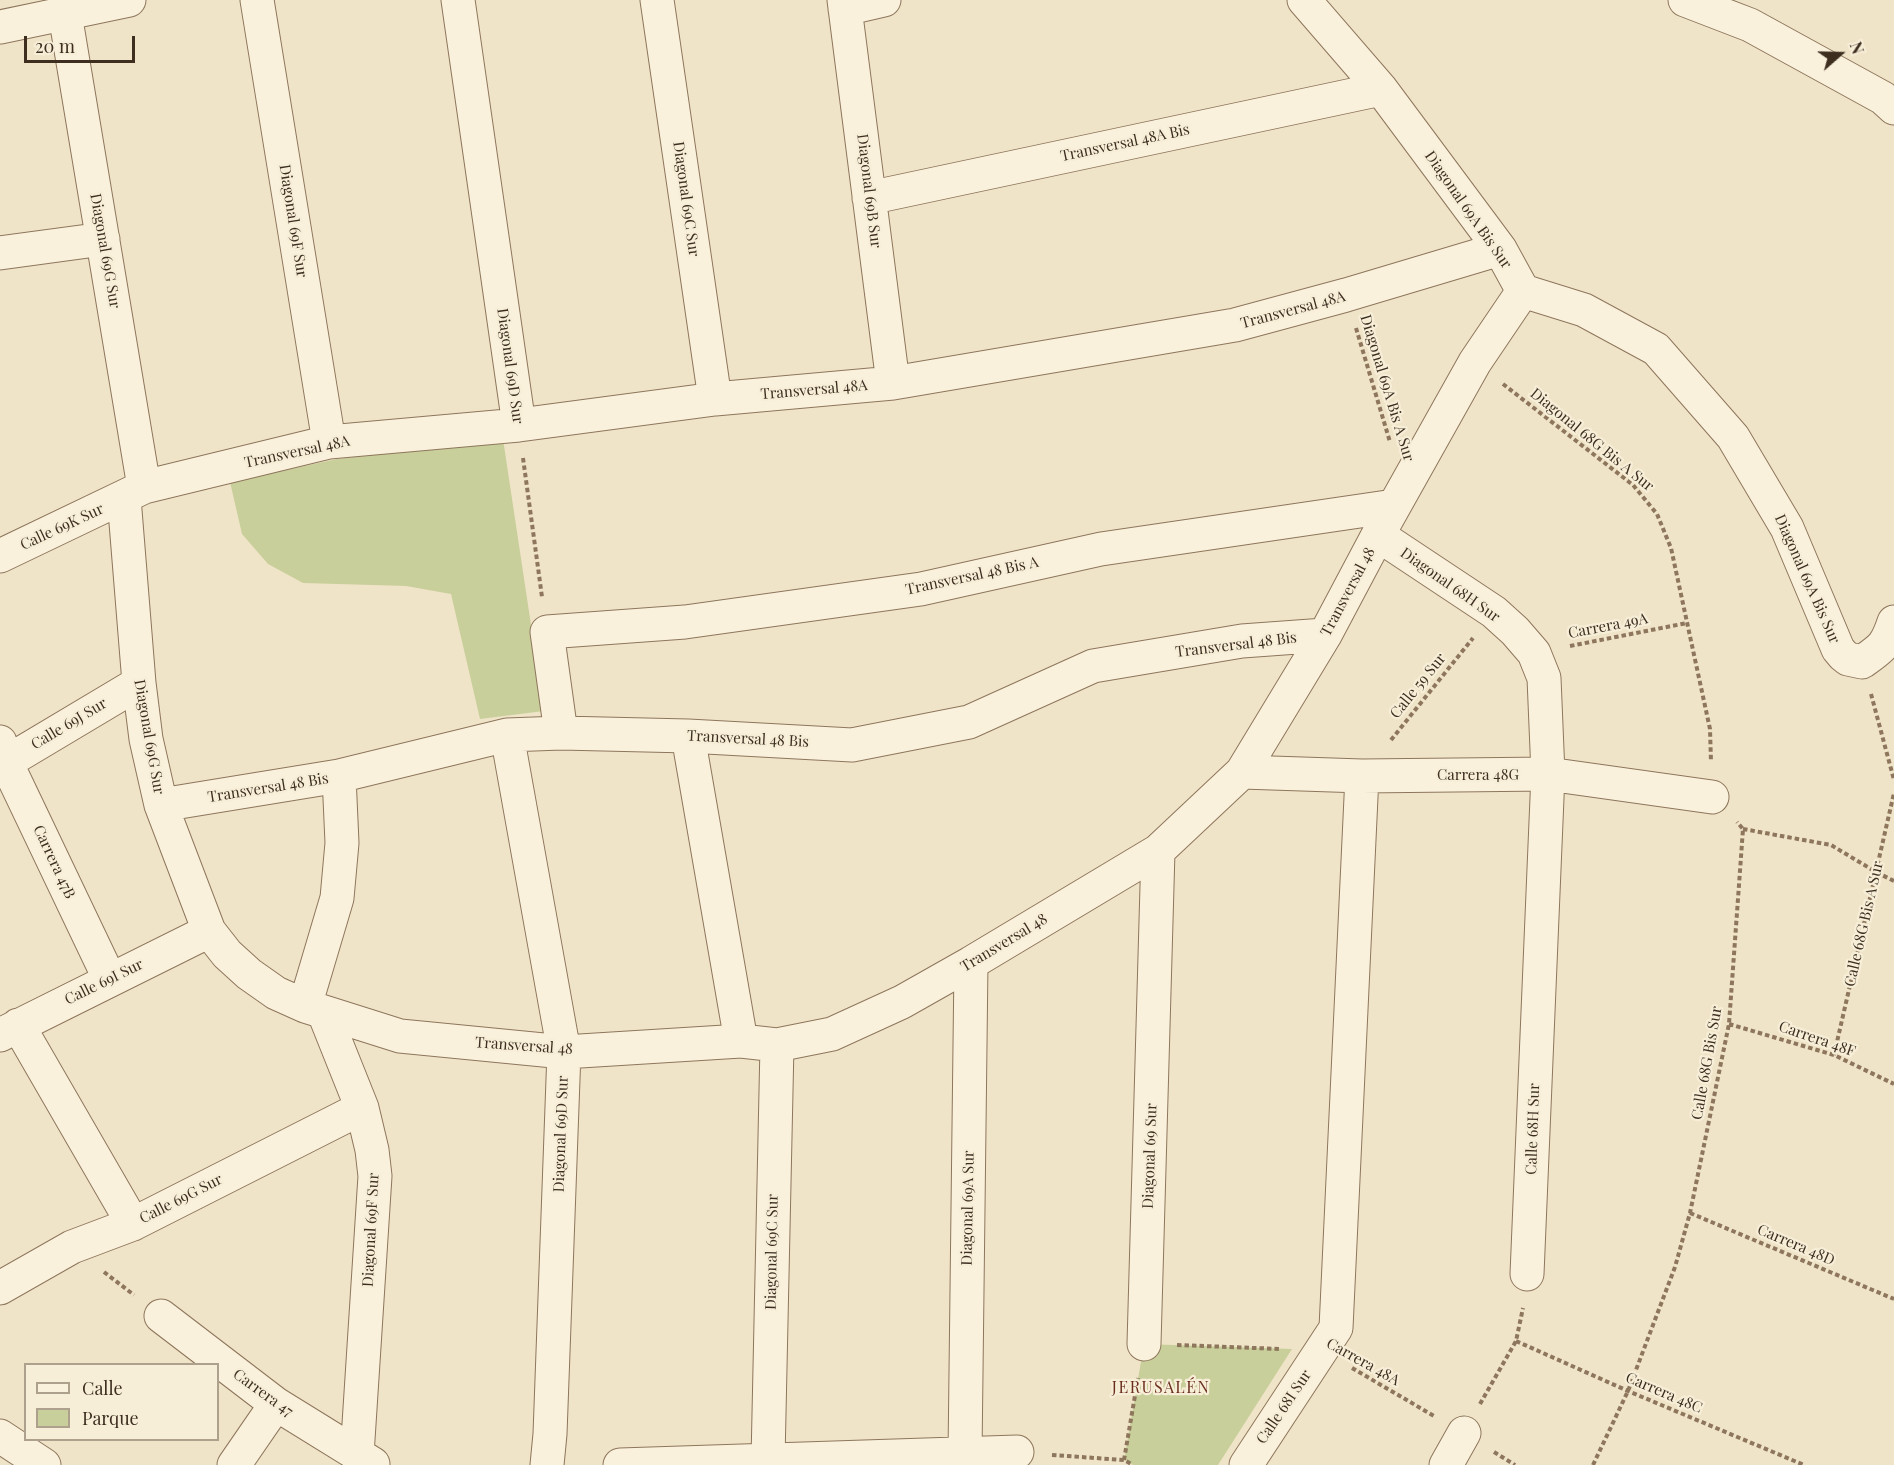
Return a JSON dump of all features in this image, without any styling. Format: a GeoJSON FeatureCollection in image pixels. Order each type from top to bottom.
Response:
{"type":"FeatureCollection","features":[{"type":"Feature","properties":{"kind":"street"},"geometry":{"type":"LineString","coordinates":[[0,27],[129,0]]}},
{"type":"Feature","properties":{"kind":"street","name":"Diagonal 69F Sur"},"geometry":{"type":"LineString","coordinates":[[257,0],[329,442]]}},
{"type":"Feature","properties":{"kind":"street","name":"Diagonal 69D Sur"},"geometry":{"type":"LineString","coordinates":[[458,0],[519,425]]}},
{"type":"Feature","properties":{"kind":"street","name":"Diagonal 69C Sur"},"geometry":{"type":"LineString","coordinates":[[657,0],[715,399]]}},
{"type":"Feature","properties":{"kind":"street"},"geometry":{"type":"LineString","coordinates":[[844,4],[884,0]]}},
{"type":"Feature","properties":{"kind":"street","name":"Diagonal 69A Bis Sur"},"geometry":{"type":"LineString","coordinates":[[1304,0],[1381,89],[1500,249],[1523,291],[1584,310],[1656,349],[1732,436],[1787,528],[1838,649],[1848,658],[1862,662]]}},
{"type":"Feature","properties":{"kind":"street"},"geometry":{"type":"LineString","coordinates":[[1685,0],[1752,12],[1883,98],[1894,108]]}},
{"type":"Feature","properties":{"kind":"street","name":"Diagonal 69B Sur"},"geometry":{"type":"LineString","coordinates":[[844,4],[893,383]]}},
{"type":"Feature","properties":{"kind":"street","name":"Diagonal 69G Sur"},"geometry":{"type":"LineString","coordinates":[[65,14],[102,239],[134,492],[139,683],[146,739],[161,805],[209,931]]}},
{"type":"Feature","properties":{"kind":"street","name":"Transversal 48A Bis"},"geometry":{"type":"LineString","coordinates":[[870,198],[1381,89]]}},
{"type":"Feature","properties":{"kind":"street"},"geometry":{"type":"LineString","coordinates":[[0,253],[102,239]]}},
{"type":"Feature","properties":{"kind":"street","name":"Transversal 48A"},"geometry":{"type":"LineString","coordinates":[[134,492],[329,442],[519,425],[715,399],[893,383],[1235,325],[1500,249]]}},
{"type":"Feature","properties":{"kind":"street","name":"Transversal 48"},"geometry":{"type":"LineString","coordinates":[[209,931],[227,954],[249,974],[276,993],[314,1009],[400,1036],[564,1052],[741,1041],[777,1045],[832,1034],[902,1002],[1158,850],[1242,772],[1325,635],[1475,362],[1523,291]]}},
{"type":"Feature","properties":{"kind":"street","name":"Calle 69K Sur"},"geometry":{"type":"LineString","coordinates":[[0,556],[134,492]]}},
{"type":"Feature","properties":{"kind":"street","name":"Transversal 48 Bis A"},"geometry":{"type":"LineString","coordinates":[[548,632],[685,622],[921,589],[1101,549],[1399,497]]}},
{"type":"Feature","properties":{"kind":"street","name":"Diagonal 68H Sur"},"geometry":{"type":"LineString","coordinates":[[1378,535],[1494,612],[1534,653],[1544,678],[1548,774]]}},
{"type":"Feature","properties":{"kind":"street"},"geometry":{"type":"LineString","coordinates":[[1862,662],[1883,647],[1894,622]]}},
{"type":"Feature","properties":{"kind":"street"},"geometry":{"type":"LineString","coordinates":[[548,632],[561,733]]}},
{"type":"Feature","properties":{"kind":"street","name":"Transversal 48 Bis"},"geometry":{"type":"LineString","coordinates":[[161,805],[339,776],[507,735],[561,733],[688,736],[852,745],[969,722],[1093,666],[1242,641],[1325,635]]}},
{"type":"Feature","properties":{"kind":"street","name":"Calle 69J Sur"},"geometry":{"type":"LineString","coordinates":[[2,757],[139,683]]}},
{"type":"Feature","properties":{"kind":"street","name":"Diagonal 69D Sur"},"geometry":{"type":"LineString","coordinates":[[507,735],[564,1052],[547,1465]]}},
{"type":"Feature","properties":{"kind":"street"},"geometry":{"type":"LineString","coordinates":[[688,736],[741,1041]]}},
{"type":"Feature","properties":{"kind":"street","name":"Carrera 47B"},"geometry":{"type":"LineString","coordinates":[[2,757],[110,980]]}},
{"type":"Feature","properties":{"kind":"street","name":"Carrera 48G"},"geometry":{"type":"LineString","coordinates":[[1242,772],[1362,776],[1548,774],[1712,797]]}},
{"type":"Feature","properties":{"kind":"street","name":"Calle 68H Sur"},"geometry":{"type":"LineString","coordinates":[[1527,1274],[1548,774]]}},
{"type":"Feature","properties":{"kind":"street"},"geometry":{"type":"LineString","coordinates":[[314,1009],[337,898],[342,843],[339,776]]}},
{"type":"Feature","properties":{"kind":"street"},"geometry":{"type":"LineString","coordinates":[[1322,1350],[1336,1328],[1362,776]]}},
{"type":"Feature","properties":{"kind":"street","name":"Diagonal 69 Sur"},"geometry":{"type":"LineString","coordinates":[[1144,1344],[1158,850]]}},
{"type":"Feature","properties":{"kind":"street","name":"Calle 69I Sur"},"geometry":{"type":"LineString","coordinates":[[9,1030],[209,931]]}},
{"type":"Feature","properties":{"kind":"street","name":"Diagonal 69A Sur"},"geometry":{"type":"LineString","coordinates":[[965,1454],[971,963]]}},
{"type":"Feature","properties":{"kind":"street","name":"Diagonal 69F Sur"},"geometry":{"type":"LineString","coordinates":[[314,1009],[362,1108],[372,1150],[375,1176],[365,1460]]}},
{"type":"Feature","properties":{"kind":"street"},"geometry":{"type":"LineString","coordinates":[[9,1030],[133,1224]]}},
{"type":"Feature","properties":{"kind":"street","name":"Diagonal 69C Sur"},"geometry":{"type":"LineString","coordinates":[[768,1460],[777,1045]]}},
{"type":"Feature","properties":{"kind":"street","name":"Calle 69G Sur"},"geometry":{"type":"LineString","coordinates":[[0,1288],[72,1247],[133,1224],[362,1108]]}},
{"type":"Feature","properties":{"kind":"street","name":"Carrera 47"},"geometry":{"type":"LineString","coordinates":[[160,1316],[276,1404],[365,1460]]}},
{"type":"Feature","properties":{"kind":"street","name":"Calle 68I Sur"},"geometry":{"type":"LineString","coordinates":[[1246,1465],[1322,1350]]}},
{"type":"Feature","properties":{"kind":"street"},"geometry":{"type":"LineString","coordinates":[[234,1465],[276,1404]]}},
{"type":"Feature","properties":{"kind":"street"},"geometry":{"type":"LineString","coordinates":[[1446,1465],[1464,1433]]}},
{"type":"Feature","properties":{"kind":"street"},"geometry":{"type":"LineString","coordinates":[[0,1436],[44,1465]]}},
{"type":"Feature","properties":{"kind":"street"},"geometry":{"type":"LineString","coordinates":[[620,1465],[965,1454],[1013,1459]]}},
{"type":"Feature","properties":{"kind":"path","name":"Diagonal 69A Bis A Sur"},"geometry":{"type":"LineString","coordinates":[[1346,295],[1399,497]]}},
{"type":"Feature","properties":{"kind":"path","name":"Diagonal 68G Bis A Sur"},"geometry":{"type":"LineString","coordinates":[[1475,362],[1633,485],[1646,499],[1657,514],[1671,548],[1687,623]]}},
{"type":"Feature","properties":{"kind":"path","name":"Diagonal 69D Sur"},"geometry":{"type":"LineString","coordinates":[[519,425],[548,632]]}},
{"type":"Feature","properties":{"kind":"path","name":"Calle 59 Sur"},"geometry":{"type":"LineString","coordinates":[[1362,776],[1494,612]]}},
{"type":"Feature","properties":{"kind":"path"},"geometry":{"type":"LineString","coordinates":[[1687,623],[1710,729],[1712,797],[1743,829],[1831,845],[1894,881]]}},
{"type":"Feature","properties":{"kind":"path","name":"Carrera 49A"},"geometry":{"type":"LineString","coordinates":[[1534,653],[1687,623]]}},
{"type":"Feature","properties":{"kind":"path"},"geometry":{"type":"LineString","coordinates":[[1862,662],[1894,780]]}},
{"type":"Feature","properties":{"kind":"path","name":"Calle 68G Bis A Sur"},"geometry":{"type":"LineString","coordinates":[[1834,1055],[1894,793]]}},
{"type":"Feature","properties":{"kind":"path","name":"Calle 68G Bis Sur"},"geometry":{"type":"LineString","coordinates":[[1593,1465],[1628,1391],[1675,1267],[1690,1213],[1729,1024],[1743,829]]}},
{"type":"Feature","properties":{"kind":"path","name":"Carrera 48F"},"geometry":{"type":"LineString","coordinates":[[1729,1024],[1834,1055],[1894,1084]]}},
{"type":"Feature","properties":{"kind":"path","name":"Carrera 48D"},"geometry":{"type":"LineString","coordinates":[[1690,1213],[1894,1299]]}},
{"type":"Feature","properties":{"kind":"path"},"geometry":{"type":"LineString","coordinates":[[72,1247],[160,1316]]}},
{"type":"Feature","properties":{"kind":"path"},"geometry":{"type":"LineString","coordinates":[[1464,1433],[1516,1341],[1523,1312],[1527,1274]]}},
{"type":"Feature","properties":{"kind":"path","name":"Carrera 48C"},"geometry":{"type":"LineString","coordinates":[[1516,1341],[1804,1465]]}},
{"type":"Feature","properties":{"kind":"path"},"geometry":{"type":"LineString","coordinates":[[1124,1460],[1144,1344]]}},
{"type":"Feature","properties":{"kind":"path","name":"Carrera 48A"},"geometry":{"type":"LineString","coordinates":[[1144,1344],[1322,1350],[1515,1465]]}},
{"type":"Feature","properties":{"kind":"path"},"geometry":{"type":"LineString","coordinates":[[1013,1459],[1124,1460],[1133,1465]]}},
{"type":"Feature","properties":{"kind":"green space"},"geometry":{"type":"Polygon","coordinates":[[[503,439],[544,711],[480,719],[451,594],[406,586],[303,583],[268,564],[242,534],[230,482],[337,459],[503,439]]]}},
{"type":"Feature","properties":{"kind":"green space"},"geometry":{"type":"Polygon","coordinates":[[[1144,1344],[1292,1349],[1218,1465],[1133,1465],[1124,1460],[1144,1344]]]}},
{"type":"Feature","properties":{"kind":"district","name":"JERUSALÉN"},"geometry":{"type":"Point","coordinates":[1161,1388]}}]}
